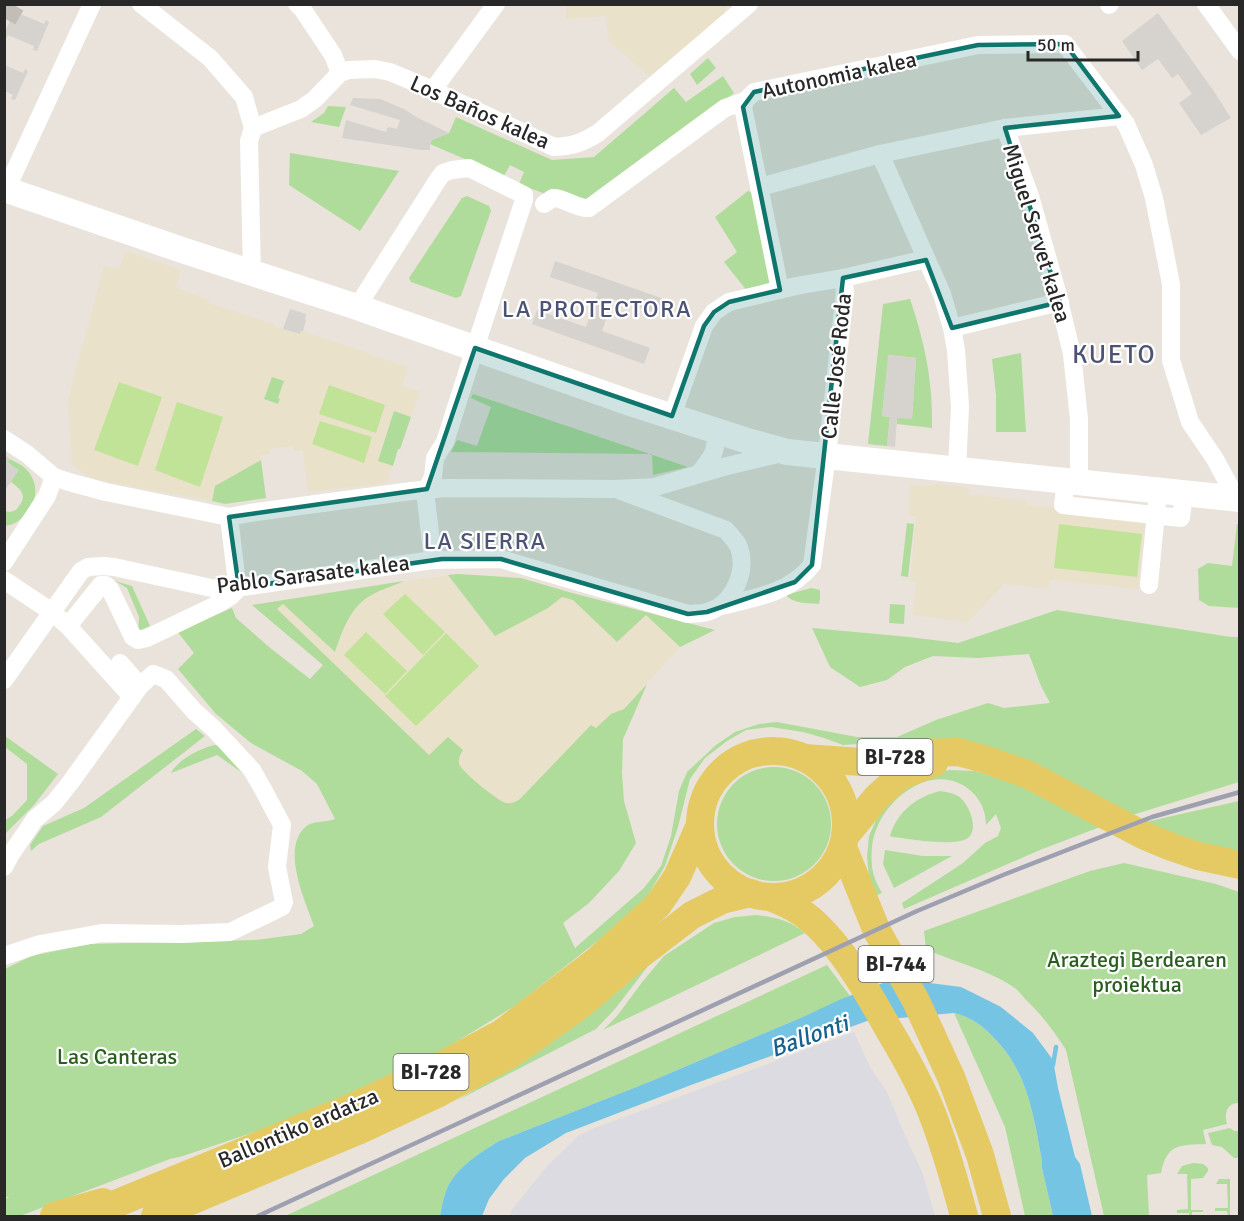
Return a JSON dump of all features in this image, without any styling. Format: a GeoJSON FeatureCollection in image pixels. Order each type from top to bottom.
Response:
{"type":"FeatureCollection","features":[{"type":"Feature","properties":{"kind":"main road","name":"BI-728"},"geometry":{"type":"LineString","coordinates":[[984,759],[957,759],[930,763],[900,776],[877,797],[844,842],[834,864],[822,878],[807,889],[789,895],[760,895],[730,883],[714,867],[704,847],[700,825],[702,807],[709,789],[720,774],[734,762],[751,755],[769,751],[787,752],[805,758],[861,762],[919,753],[958,752],[984,759],[1027,774],[1143,835],[1169,846],[1198,856],[1239,865]]}},
{"type":"Feature","properties":{"kind":"main road","name":"BI-728"},"geometry":{"type":"LineString","coordinates":[[805,758],[824,771],[838,790],[846,813],[844,842]]}},
{"type":"Feature","properties":{"kind":"main road","name":"Ballontiko ardatza"},"geometry":{"type":"LineString","coordinates":[[153,1203],[431,1071],[502,1033],[594,963],[658,905],[677,877],[700,825]]}},
{"type":"Feature","properties":{"kind":"main road","name":"BI-744"},"geometry":{"type":"LineString","coordinates":[[844,842],[854,876],[876,929],[916,1001],[964,1108],[997,1216]]}},
{"type":"Feature","properties":{"kind":"main road","name":"Ballontiko ardatza"},"geometry":{"type":"LineString","coordinates":[[86,1216],[153,1203],[362,1129],[440,1093],[511,1054],[579,1006],[692,915],[722,900],[760,895]]}},
{"type":"Feature","properties":{"kind":"main road","name":"BI-744"},"geometry":{"type":"LineString","coordinates":[[760,895],[800,911],[831,940],[854,971],[906,1059],[936,1124],[964,1216]]}},
{"type":"Feature","properties":{"kind":"main road"},"geometry":{"type":"LineString","coordinates":[[54,1216],[153,1203]]}},
{"type":"Feature","properties":{"kind":"street"},"geometry":{"type":"LineString","coordinates":[[92,4],[5,189],[672,416],[786,452],[1073,481],[1157,503],[1184,493],[1238,499]]}},
{"type":"Feature","properties":{"kind":"street"},"geometry":{"type":"LineString","coordinates":[[141,4],[210,58],[244,97],[252,128],[249,141],[252,273]]}},
{"type":"Feature","properties":{"kind":"street"},"geometry":{"type":"LineString","coordinates":[[252,128],[301,109],[315,99],[340,73],[333,55],[303,9],[297,4]]}},
{"type":"Feature","properties":{"kind":"street"},"geometry":{"type":"LineString","coordinates":[[433,90],[496,4]]}},
{"type":"Feature","properties":{"kind":"street","name":"Los Baños kalea"},"geometry":{"type":"LineString","coordinates":[[340,73],[349,70],[375,69],[390,72],[554,147],[572,146],[598,133],[749,4]]}},
{"type":"Feature","properties":{"kind":"street"},"geometry":{"type":"LineString","coordinates":[[1206,4],[1239,51]]}},
{"type":"Feature","properties":{"kind":"street","name":"Autonomia kalea"},"geometry":{"type":"LineString","coordinates":[[544,204],[553,198],[579,208],[589,208],[725,108],[745,101],[754,92],[978,45],[1065,44],[1119,116]]}},
{"type":"Feature","properties":{"kind":"street"},"geometry":{"type":"LineString","coordinates":[[745,101],[743,107],[780,290]]}},
{"type":"Feature","properties":{"kind":"street"},"geometry":{"type":"LineString","coordinates":[[759,187],[880,154],[1005,128],[1119,116],[1126,124],[1135,143],[1154,198],[1171,284],[1171,360],[1190,422],[1238,499]]}},
{"type":"Feature","properties":{"kind":"street","name":"Miguel Servet kalea"},"geometry":{"type":"LineString","coordinates":[[1005,128],[1030,196],[1072,354],[1079,419],[1073,481]]}},
{"type":"Feature","properties":{"kind":"street"},"geometry":{"type":"LineString","coordinates":[[880,154],[942,294],[952,328],[960,406],[957,470]]}},
{"type":"Feature","properties":{"kind":"street"},"geometry":{"type":"LineString","coordinates":[[357,307],[443,173],[462,168],[474,170],[524,195],[445,442],[435,458],[433,477],[427,489],[426,499],[433,560]]}},
{"type":"Feature","properties":{"kind":"street"},"geometry":{"type":"LineString","coordinates":[[672,416],[704,326],[714,312],[729,302],[926,260]]}},
{"type":"Feature","properties":{"kind":"street","name":"Calle José Roda"},"geometry":{"type":"LineString","coordinates":[[721,606],[780,590],[795,582],[812,565],[845,292],[843,278]]}},
{"type":"Feature","properties":{"kind":"street"},"geometry":{"type":"LineString","coordinates":[[952,328],[1060,302]]}},
{"type":"Feature","properties":{"kind":"street"},"geometry":{"type":"LineString","coordinates":[[699,474],[715,452],[717,442],[715,430]]}},
{"type":"Feature","properties":{"kind":"street"},"geometry":{"type":"LineString","coordinates":[[4,439],[27,454],[54,477],[106,492],[229,517],[427,489],[655,487],[786,452]]}},
{"type":"Feature","properties":{"kind":"street"},"geometry":{"type":"LineString","coordinates":[[4,562],[47,496],[54,477]]}},
{"type":"Feature","properties":{"kind":"street"},"geometry":{"type":"LineString","coordinates":[[616,489],[726,530],[738,544],[741,573],[735,589],[721,606]]}},
{"type":"Feature","properties":{"kind":"street"},"geometry":{"type":"LineString","coordinates":[[1149,585],[1157,503]]}},
{"type":"Feature","properties":{"kind":"street"},"geometry":{"type":"LineString","coordinates":[[68,627],[100,585],[106,585],[110,589],[133,637],[138,640],[147,638],[231,596],[238,588],[229,517]]}},
{"type":"Feature","properties":{"kind":"street","name":"Pablo Sarasate kalea"},"geometry":{"type":"LineString","coordinates":[[4,680],[50,611],[81,571],[88,567],[114,567],[216,589],[238,588],[433,560],[501,559],[688,614],[707,612],[721,606]]}},
{"type":"Feature","properties":{"kind":"street"},"geometry":{"type":"LineString","coordinates":[[4,580],[50,611],[136,691]]}},
{"type":"Feature","properties":{"kind":"street"},"geometry":{"type":"LineString","coordinates":[[120,663],[136,691]]}},
{"type":"Feature","properties":{"kind":"street"},"geometry":{"type":"LineString","coordinates":[[4,867],[35,819],[54,803],[136,691],[153,674],[166,679],[252,770],[282,825],[277,867],[284,902],[282,907],[230,932],[102,933],[40,944],[4,956]]}},
{"type":"Feature","properties":{"kind":"highlighted area"},"geometry":{"type":"Polygon","coordinates":[[[1065,44],[1119,116],[1005,128],[1060,302],[952,328],[926,260],[843,278],[812,565],[795,582],[707,612],[688,614],[501,559],[442,559],[239,588],[229,517],[427,489],[475,348],[672,416],[704,326],[714,312],[729,302],[780,290],[743,107],[754,92],[978,45],[1065,44]]]}},
{"type":"Feature","properties":{"kind":"shaded area"},"geometry":{"type":"Polygon","coordinates":[[[567,5],[727,5],[724,15],[650,77],[609,41],[606,16],[565,19],[567,5]]]}},
{"type":"Feature","properties":{"kind":"shaded area"},"geometry":{"type":"Polygon","coordinates":[[[16,7],[19,8],[18,13],[44,24],[46,20],[49,22],[37,51],[33,50],[34,46],[8,35],[5,37],[16,7]]]}},
{"type":"Feature","properties":{"kind":"shaded area"},"geometry":{"type":"Polygon","coordinates":[[[1158,13],[1231,118],[1201,135],[1179,103],[1192,94],[1178,74],[1172,78],[1158,59],[1142,70],[1122,41],[1158,13]]]}},
{"type":"Feature","properties":{"kind":"shaded area"},"geometry":{"type":"Polygon","coordinates":[[[5,65],[23,73],[25,69],[28,71],[15,100],[11,99],[13,95],[5,91],[5,65]]]}},
{"type":"Feature","properties":{"kind":"shaded area"},"geometry":{"type":"Polygon","coordinates":[[[353,98],[380,99],[449,133],[432,140],[430,150],[342,138],[346,120],[386,132],[388,127],[397,129],[400,120],[350,105],[353,98]]]}},
{"type":"Feature","properties":{"kind":"shaded area"},"geometry":{"type":"Polygon","coordinates":[[[126,251],[181,270],[176,288],[209,300],[208,303],[299,334],[301,330],[408,367],[402,386],[420,391],[387,483],[308,492],[303,451],[294,451],[293,446],[269,449],[270,454],[260,455],[261,460],[215,486],[212,501],[97,480],[74,466],[68,402],[73,381],[104,266],[119,269],[126,251]]]}},
{"type":"Feature","properties":{"kind":"shaded area","name":"LA PROTECTORA"},"geometry":{"type":"Polygon","coordinates":[[[555,261],[667,300],[661,314],[613,299],[602,331],[650,348],[644,364],[532,324],[537,310],[586,327],[598,293],[550,277],[555,261]]]}},
{"type":"Feature","properties":{"kind":"shaded area"},"geometry":{"type":"Polygon","coordinates":[[[290,309],[306,314],[303,331],[300,334],[283,329],[290,309]]]}},
{"type":"Feature","properties":{"kind":"shaded area"},"geometry":{"type":"Polygon","coordinates":[[[888,355],[916,358],[912,419],[897,418],[895,447],[887,446],[890,417],[882,416],[888,355]]]}},
{"type":"Feature","properties":{"kind":"shaded area"},"geometry":{"type":"Polygon","coordinates":[[[5,455],[10,459],[7,463],[19,470],[5,490],[5,455]]]}},
{"type":"Feature","properties":{"kind":"shaded area"},"geometry":{"type":"Polygon","coordinates":[[[910,484],[968,488],[969,494],[1027,501],[1027,505],[1145,522],[1138,589],[1050,580],[1049,589],[1004,584],[968,622],[912,615],[916,581],[910,581],[916,517],[909,515],[910,484]]]}},
{"type":"Feature","properties":{"kind":"shaded area"},"geometry":{"type":"Polygon","coordinates":[[[458,574],[521,578],[647,612],[680,647],[514,828],[252,605],[458,574]]]}},
{"type":"Feature","properties":{"kind":"shaded area"},"geometry":{"type":"Polygon","coordinates":[[[854,1032],[870,1067],[887,1092],[922,1172],[935,1216],[510,1216],[511,1211],[547,1166],[578,1136],[854,1032]]]}},
{"type":"Feature","properties":{"kind":"green space"},"geometry":{"type":"Polygon","coordinates":[[[708,58],[716,68],[697,85],[690,74],[708,58]]]}},
{"type":"Feature","properties":{"kind":"green space"},"geometry":{"type":"Polygon","coordinates":[[[723,76],[734,93],[582,203],[548,195],[519,184],[524,172],[510,165],[504,176],[430,144],[432,140],[449,133],[456,117],[552,160],[594,157],[674,88],[686,102],[723,76]]]}},
{"type":"Feature","properties":{"kind":"green space"},"geometry":{"type":"Polygon","coordinates":[[[328,106],[346,107],[339,127],[311,122],[324,113],[328,106]]]}},
{"type":"Feature","properties":{"kind":"green space"},"geometry":{"type":"Polygon","coordinates":[[[290,153],[399,171],[360,231],[289,185],[290,153]]]}},
{"type":"Feature","properties":{"kind":"green space"},"geometry":{"type":"Polygon","coordinates":[[[748,191],[757,195],[776,287],[748,292],[724,262],[737,252],[715,217],[748,191]]]}},
{"type":"Feature","properties":{"kind":"green space"},"geometry":{"type":"Polygon","coordinates":[[[467,196],[489,206],[491,211],[461,296],[456,298],[411,282],[409,278],[462,198],[467,196]]]}},
{"type":"Feature","properties":{"kind":"green space"},"geometry":{"type":"Polygon","coordinates":[[[910,299],[927,363],[932,428],[897,424],[897,418],[912,418],[916,358],[889,355],[882,416],[890,417],[887,446],[868,444],[883,304],[910,299]]]}},
{"type":"Feature","properties":{"kind":"green space"},"geometry":{"type":"Polygon","coordinates":[[[1021,353],[1026,432],[996,432],[996,395],[992,359],[1021,353]]]}},
{"type":"Feature","properties":{"kind":"green space"},"geometry":{"type":"Polygon","coordinates":[[[272,377],[284,381],[278,404],[264,399],[272,377]]]}},
{"type":"Feature","properties":{"kind":"green space"},"geometry":{"type":"Polygon","coordinates":[[[119,382],[162,397],[138,466],[94,450],[119,382]]]}},
{"type":"Feature","properties":{"kind":"green space"},"geometry":{"type":"Polygon","coordinates":[[[329,385],[385,405],[376,433],[319,414],[329,385]]]}},
{"type":"Feature","properties":{"kind":"green space"},"geometry":{"type":"Polygon","coordinates":[[[473,394],[650,454],[451,452],[457,440],[477,446],[491,407],[471,398],[473,394]]]}},
{"type":"Feature","properties":{"kind":"green space"},"geometry":{"type":"Polygon","coordinates":[[[177,402],[223,417],[200,487],[155,470],[177,402]]]}},
{"type":"Feature","properties":{"kind":"green space"},"geometry":{"type":"Polygon","coordinates":[[[394,411],[411,417],[393,466],[378,461],[394,411]]]}},
{"type":"Feature","properties":{"kind":"green space"},"geometry":{"type":"Polygon","coordinates":[[[320,421],[372,437],[364,463],[312,444],[320,421]]]}},
{"type":"Feature","properties":{"kind":"green space"},"geometry":{"type":"Polygon","coordinates":[[[652,455],[688,467],[653,475],[652,455]]]}},
{"type":"Feature","properties":{"kind":"green space"},"geometry":{"type":"Polygon","coordinates":[[[10,459],[30,474],[35,492],[32,504],[25,515],[11,525],[5,526],[4,511],[16,510],[23,497],[21,491],[10,481],[18,470],[7,462],[10,459]]]}},
{"type":"Feature","properties":{"kind":"green space"},"geometry":{"type":"Polygon","coordinates":[[[261,460],[266,498],[225,504],[212,501],[215,486],[261,460]]]}},
{"type":"Feature","properties":{"kind":"green space"},"geometry":{"type":"Polygon","coordinates":[[[907,523],[914,524],[908,577],[901,576],[907,523]]]}},
{"type":"Feature","properties":{"kind":"green space"},"geometry":{"type":"Polygon","coordinates":[[[1059,524],[1142,534],[1137,577],[1054,568],[1059,524]]]}},
{"type":"Feature","properties":{"kind":"green space"},"geometry":{"type":"Polygon","coordinates":[[[1237,524],[1240,524],[1239,608],[1209,606],[1199,600],[1198,569],[1208,563],[1232,566],[1237,524]]]}},
{"type":"Feature","properties":{"kind":"green space"},"geometry":{"type":"Polygon","coordinates":[[[448,575],[521,578],[715,630],[680,647],[646,615],[617,642],[573,600],[562,597],[548,608],[495,636],[448,575]]]}},
{"type":"Feature","properties":{"kind":"green space"},"geometry":{"type":"Polygon","coordinates":[[[115,581],[132,586],[150,626],[138,631],[139,617],[127,588],[115,581]]]}},
{"type":"Feature","properties":{"kind":"green space","name":"Las Canteras"},"geometry":{"type":"Polygon","coordinates":[[[404,581],[374,594],[359,604],[346,623],[335,652],[283,604],[277,609],[429,755],[448,737],[463,750],[459,760],[462,768],[496,798],[506,803],[520,799],[591,725],[596,728],[611,714],[624,709],[647,684],[623,739],[624,801],[636,843],[619,871],[589,903],[563,923],[575,948],[644,888],[661,866],[671,836],[679,791],[687,772],[716,745],[735,732],[759,724],[777,722],[857,737],[897,737],[936,720],[988,703],[1004,708],[1050,703],[1029,654],[978,658],[933,656],[905,667],[887,680],[860,687],[830,667],[812,628],[958,643],[1057,610],[1239,637],[1239,782],[1129,816],[945,739],[843,745],[803,732],[771,727],[746,730],[705,758],[690,779],[665,866],[642,906],[515,1006],[374,1092],[170,1159],[20,1216],[5,1216],[4,1199],[10,1197],[5,1197],[5,969],[31,956],[90,944],[256,940],[301,934],[314,926],[300,888],[295,846],[300,834],[308,825],[335,819],[317,784],[302,771],[251,743],[216,714],[178,669],[194,653],[177,631],[232,608],[236,618],[310,679],[323,665],[252,605],[404,581]]]}},
{"type":"Feature","properties":{"kind":"green space"},"geometry":{"type":"Polygon","coordinates":[[[811,588],[820,590],[819,604],[797,602],[786,595],[811,588]]]}},
{"type":"Feature","properties":{"kind":"green space"},"geometry":{"type":"Polygon","coordinates":[[[405,594],[445,632],[423,655],[383,614],[405,594]]]}},
{"type":"Feature","properties":{"kind":"green space"},"geometry":{"type":"Polygon","coordinates":[[[890,604],[905,605],[904,624],[889,623],[890,604]]]}},
{"type":"Feature","properties":{"kind":"green space"},"geometry":{"type":"Polygon","coordinates":[[[366,632],[407,671],[385,694],[344,655],[366,632]]]}},
{"type":"Feature","properties":{"kind":"green space"},"geometry":{"type":"Polygon","coordinates":[[[446,633],[479,666],[416,726],[385,696],[446,633]]]}},
{"type":"Feature","properties":{"kind":"green space"},"geometry":{"type":"Polygon","coordinates":[[[196,729],[205,736],[101,817],[39,844],[31,851],[30,845],[43,826],[84,808],[196,729]]]}},
{"type":"Feature","properties":{"kind":"green space"},"geometry":{"type":"Polygon","coordinates":[[[5,736],[58,774],[34,805],[5,834],[5,820],[27,800],[27,764],[5,747],[5,736]]]}},
{"type":"Feature","properties":{"kind":"green space"},"geometry":{"type":"Polygon","coordinates":[[[216,745],[221,746],[247,776],[217,755],[171,773],[190,755],[216,745]]]}},
{"type":"Feature","properties":{"kind":"green space"},"geometry":{"type":"Polygon","coordinates":[[[774,767],[796,771],[815,783],[827,802],[831,824],[827,846],[815,865],[796,877],[774,881],[752,877],[733,865],[721,846],[717,824],[721,802],[733,783],[752,771],[774,767]]]}},
{"type":"Feature","properties":{"kind":"green space"},"geometry":{"type":"Polygon","coordinates":[[[975,771],[1021,785],[1100,827],[1040,850],[904,909],[902,903],[963,863],[985,843],[998,836],[1001,828],[996,814],[986,825],[980,802],[962,785],[947,780],[933,780],[918,784],[893,803],[883,816],[874,835],[872,865],[882,893],[875,896],[869,877],[867,857],[869,836],[877,818],[898,791],[938,772],[975,771]]]}},
{"type":"Feature","properties":{"kind":"green space"},"geometry":{"type":"Polygon","coordinates":[[[940,791],[956,795],[962,799],[969,810],[973,828],[968,838],[962,841],[943,842],[890,836],[897,820],[909,807],[923,797],[940,791]]]}},
{"type":"Feature","properties":{"kind":"green space"},"geometry":{"type":"Polygon","coordinates":[[[1239,801],[1239,855],[1141,823],[1239,801]]]}},
{"type":"Feature","properties":{"kind":"green space"},"geometry":{"type":"Polygon","coordinates":[[[885,850],[923,856],[952,856],[894,888],[883,864],[885,850]]]}},
{"type":"Feature","properties":{"kind":"green space","name":"Araztegi Berdearen proiektua"},"geometry":{"type":"Polygon","coordinates":[[[1124,863],[1216,884],[1239,892],[1239,1103],[1227,1109],[1227,1124],[1203,1130],[1206,1144],[1176,1148],[1167,1156],[1161,1173],[1147,1175],[1149,1216],[1104,1216],[1066,1050],[1047,1023],[1012,986],[992,975],[926,949],[924,931],[1090,871],[1124,863]]]}},
{"type":"Feature","properties":{"kind":"green space"},"geometry":{"type":"Polygon","coordinates":[[[756,915],[782,920],[805,933],[603,1030],[617,1016],[664,956],[714,923],[735,917],[756,915]]]}},
{"type":"Feature","properties":{"kind":"green space"},"geometry":{"type":"Polygon","coordinates":[[[655,957],[615,1009],[596,1029],[456,1101],[522,1061],[655,957]]]}},
{"type":"Feature","properties":{"kind":"green space"},"geometry":{"type":"Polygon","coordinates":[[[827,965],[850,996],[649,1082],[499,1141],[471,1159],[454,1177],[446,1192],[440,1216],[285,1216],[827,965]]]}},
{"type":"Feature","properties":{"kind":"green space"},"geometry":{"type":"Polygon","coordinates":[[[954,1013],[972,1020],[987,1031],[1007,1053],[1023,1081],[1032,1113],[1053,1216],[1025,1216],[1005,1127],[954,1013]]]}},
{"type":"Feature","properties":{"kind":"green space"},"geometry":{"type":"Polygon","coordinates":[[[1230,1128],[1239,1131],[1239,1158],[1234,1158],[1222,1147],[1212,1145],[1208,1133],[1230,1128]]]}},
{"type":"Feature","properties":{"kind":"green space"},"geometry":{"type":"Polygon","coordinates":[[[1193,1163],[1203,1164],[1208,1171],[1203,1178],[1191,1179],[1191,1210],[1203,1210],[1203,1212],[1192,1212],[1192,1216],[1189,1216],[1189,1213],[1177,1213],[1177,1210],[1188,1209],[1187,1174],[1177,1174],[1182,1166],[1193,1163]]]}},
{"type":"Feature","properties":{"kind":"green space"},"geometry":{"type":"Polygon","coordinates":[[[1219,1179],[1230,1179],[1230,1216],[1227,1211],[1215,1211],[1215,1208],[1228,1208],[1227,1184],[1216,1184],[1219,1179]]]}},
{"type":"Feature","properties":{"kind":"water","name":"Ballonti"},"geometry":{"type":"Polygon","coordinates":[[[914,981],[961,987],[1001,1007],[1033,1033],[1053,1060],[1075,1157],[1080,1164],[1092,1216],[1053,1216],[1032,1113],[1023,1081],[1007,1053],[987,1031],[972,1020],[954,1013],[867,1021],[566,1133],[525,1158],[504,1179],[489,1199],[482,1216],[440,1216],[446,1192],[454,1177],[471,1160],[499,1141],[649,1082],[883,983],[914,981]]]}},
{"type":"Feature","properties":{"kind":"waterway"},"geometry":{"type":"LineString","coordinates":[[1053,1065],[1056,1047]]}},
{"type":"Feature","properties":{"kind":"tunnel"},"geometry":{"type":"LineString","coordinates":[[4,18],[12,4]]}},
{"type":"Feature","properties":{"kind":"railway"},"geometry":{"type":"LineString","coordinates":[[258,1216],[917,911],[1152,817],[1240,792]]}},
{"type":"Feature","properties":{"kind":"district","name":"LA PROTECTORA"},"geometry":{"type":"Point","coordinates":[597,309]}},
{"type":"Feature","properties":{"kind":"district","name":"KUETO"},"geometry":{"type":"Point","coordinates":[1114,355]}},
{"type":"Feature","properties":{"kind":"district","name":"LA SIERRA"},"geometry":{"type":"Point","coordinates":[485,541]}}]}
